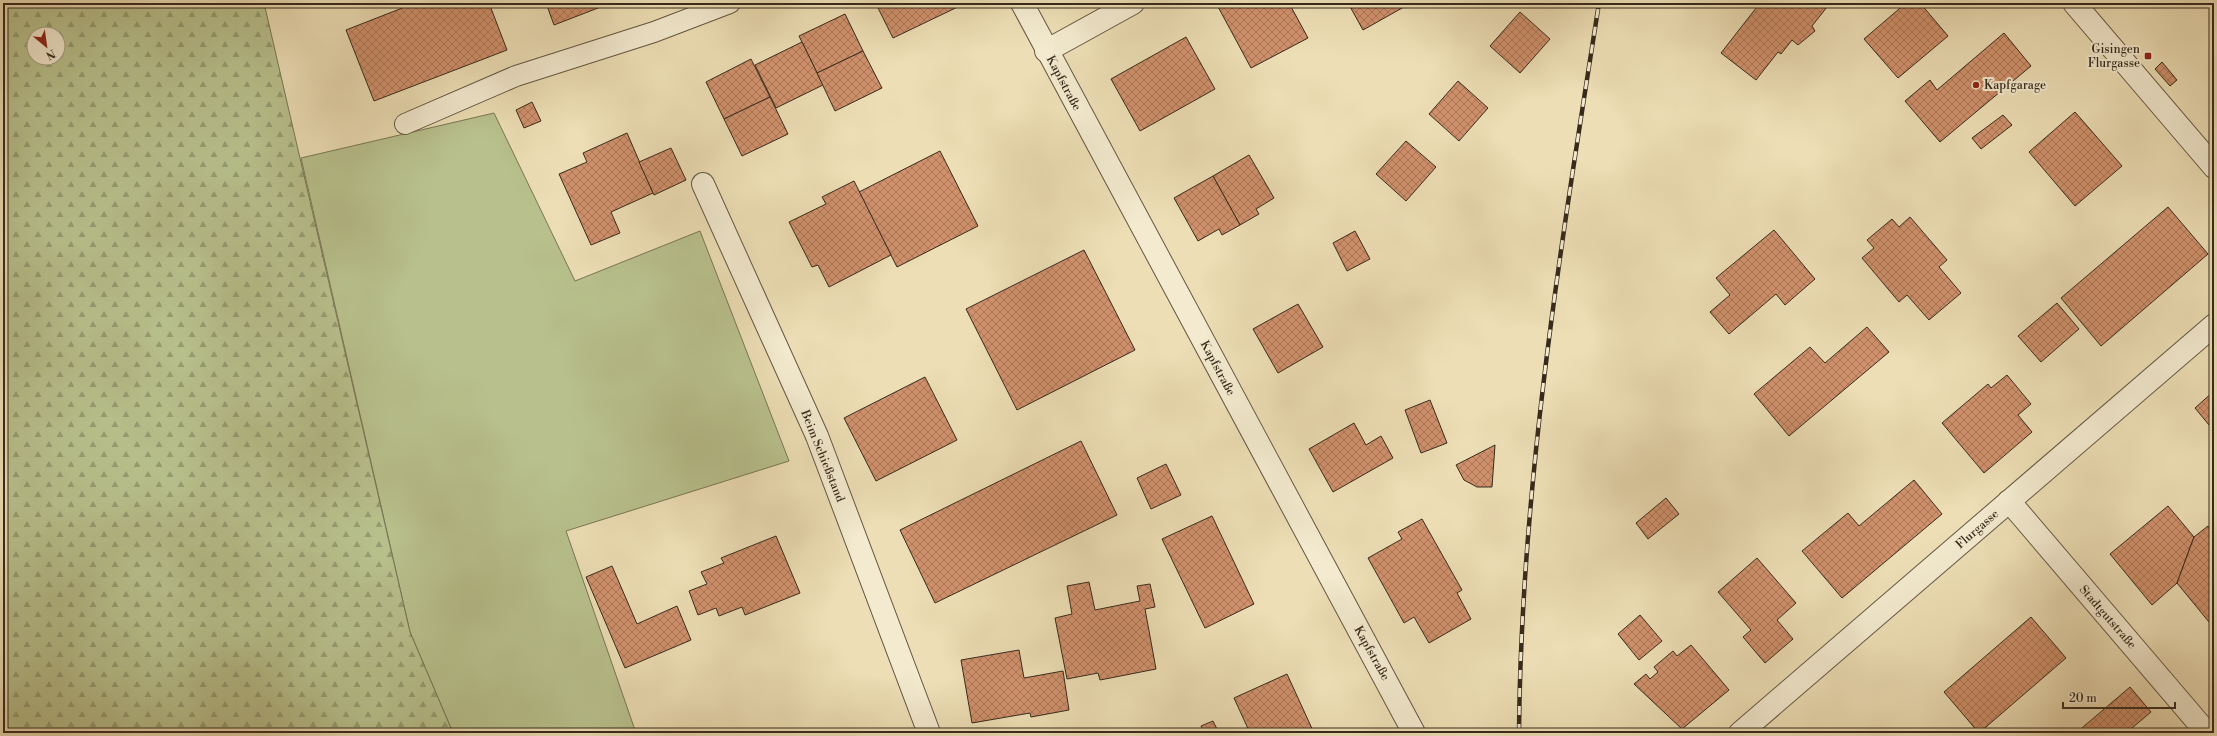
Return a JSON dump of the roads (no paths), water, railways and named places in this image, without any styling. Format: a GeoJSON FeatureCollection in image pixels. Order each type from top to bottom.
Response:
{"type":"FeatureCollection","features":[{"type":"Feature","properties":{"kind":"street","name":"Kapfstraße"},"geometry":{"type":"LineString","coordinates":[[1022,3],[1046,51],[1414,733]]}},
{"type":"Feature","properties":{"kind":"street"},"geometry":{"type":"LineString","coordinates":[[1046,51],[1134,3]]}},
{"type":"Feature","properties":{"kind":"street"},"geometry":{"type":"LineString","coordinates":[[2074,3],[2214,167]]}},
{"type":"Feature","properties":{"kind":"street","name":"Beim Schießstand"},"geometry":{"type":"LineString","coordinates":[[703,184],[817,436],[929,733]]}},
{"type":"Feature","properties":{"kind":"street","name":"Flurgasse"},"geometry":{"type":"LineString","coordinates":[[1740,733],[2214,325]]}},
{"type":"Feature","properties":{"kind":"street","name":"Stadtgutstraße"},"geometry":{"type":"LineString","coordinates":[[2009,501],[2207,733]]}},
{"type":"Feature","properties":{"kind":"lane"},"geometry":{"type":"LineString","coordinates":[[405,124],[516,76],[654,32],[730,3]]}},
{"type":"Feature","properties":{"kind":"railway"},"geometry":{"type":"LineString","coordinates":[[1519,733],[1521,641],[1535,458],[1558,275],[1599,3]]}},
{"type":"Feature","properties":{"kind":"place","name":"Gisingen Flurgasse"},"geometry":{"type":"Point","coordinates":[2148,56]}},
{"type":"Feature","properties":{"kind":"place","name":"Kapfgarage"},"geometry":{"type":"Point","coordinates":[1976,85]}}]}
